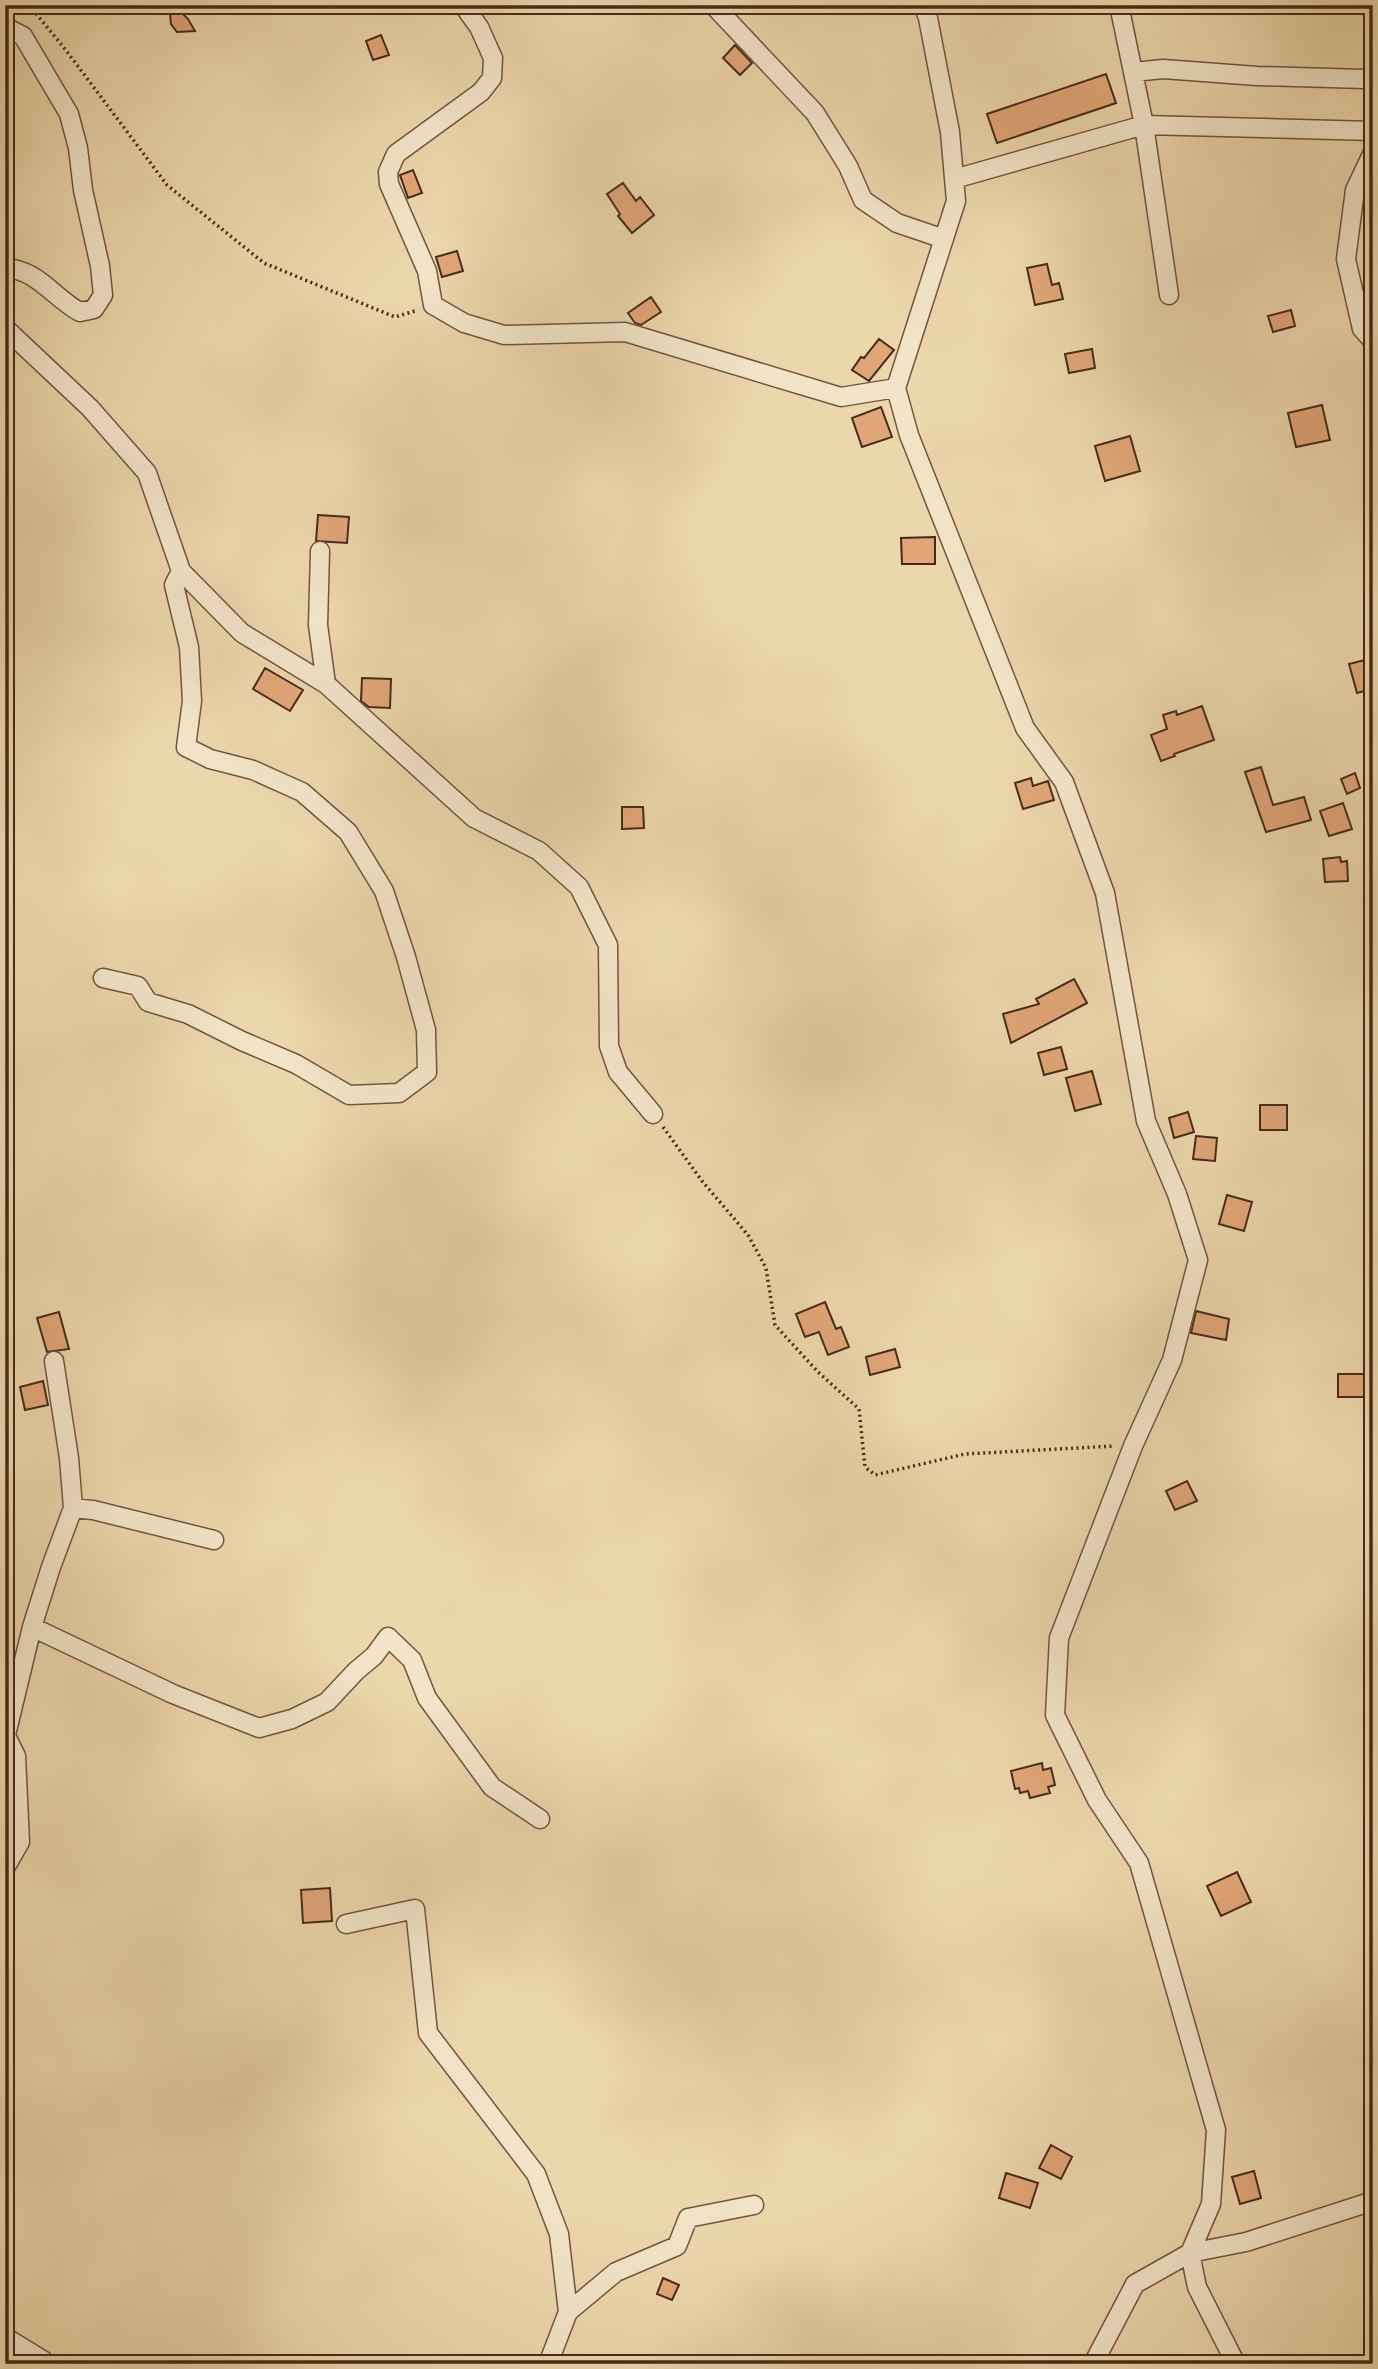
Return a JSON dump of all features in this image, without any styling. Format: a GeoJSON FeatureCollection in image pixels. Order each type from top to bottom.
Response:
{"type":"FeatureCollection","features":[{"type":"Feature","properties":{"kind":"street"},"geometry":{"type":"LineString","coordinates":[[463,5],[479,27],[493,58],[492,78],[481,92],[396,154],[388,172],[389,184],[427,271],[433,305],[464,323],[503,335],[625,332],[841,397],[897,388]]}},
{"type":"Feature","properties":{"kind":"street"},"geometry":{"type":"LineString","coordinates":[[923,5],[928,18],[950,132],[956,201],[897,388],[909,435],[1020,716],[1025,728],[1064,782],[1105,893],[1146,1121],[1177,1194],[1198,1261],[1172,1360],[1133,1446],[1059,1638],[1055,1715],[1097,1800],[1139,1863],[1216,2130],[1211,2204],[1190,2253],[1197,2287],[1236,2364]]}},
{"type":"Feature","properties":{"kind":"street"},"geometry":{"type":"LineString","coordinates":[[1119,5],[1134,72],[1169,295]]}},
{"type":"Feature","properties":{"kind":"street"},"geometry":{"type":"LineString","coordinates":[[716,8],[815,113],[848,166],[863,200],[897,223],[944,239]]}},
{"type":"Feature","properties":{"kind":"street"},"geometry":{"type":"LineString","coordinates":[[5,27],[23,36],[69,114],[78,148],[83,190],[100,266],[103,295],[94,309],[80,312],[65,304],[43,281],[10,267],[5,268]]}},
{"type":"Feature","properties":{"kind":"street"},"geometry":{"type":"LineString","coordinates":[[1134,72],[1163,69],[1257,76],[1365,79],[1373,76]]}},
{"type":"Feature","properties":{"kind":"street"},"geometry":{"type":"LineString","coordinates":[[954,179],[1143,125],[1373,131]]}},
{"type":"Feature","properties":{"kind":"street"},"geometry":{"type":"LineString","coordinates":[[1373,152],[1355,190],[1346,259],[1362,329],[1373,341]]}},
{"type":"Feature","properties":{"kind":"street"},"geometry":{"type":"LineString","coordinates":[[5,328],[90,408],[147,473],[181,571],[242,633],[326,684],[474,818],[539,851],[579,887],[608,945],[609,1046],[618,1072],[653,1114]]}},
{"type":"Feature","properties":{"kind":"street"},"geometry":{"type":"LineString","coordinates":[[320,551],[318,625],[326,684]]}},
{"type":"Feature","properties":{"kind":"street"},"geometry":{"type":"LineString","coordinates":[[103,978],[138,986],[148,1002],[188,1014],[296,1064],[349,1095],[399,1093],[427,1072],[426,1030],[406,957],[384,891],[348,832],[302,792],[253,770],[210,759],[186,747],[192,701],[189,647],[174,585],[181,571]]}},
{"type":"Feature","properties":{"kind":"street"},"geometry":{"type":"LineString","coordinates":[[5,1868],[20,1842],[16,1756],[5,1735],[32,1628],[51,1567],[74,1508],[54,1361]]}},
{"type":"Feature","properties":{"kind":"street"},"geometry":{"type":"LineString","coordinates":[[74,1508],[93,1510],[215,1540]]}},
{"type":"Feature","properties":{"kind":"street"},"geometry":{"type":"LineString","coordinates":[[32,1628],[173,1694],[259,1728],[292,1719],[327,1702],[374,1656],[388,1637],[412,1660],[427,1698],[492,1787],[540,1819]]}},
{"type":"Feature","properties":{"kind":"street"},"geometry":{"type":"LineString","coordinates":[[346,1924],[415,1909],[428,2033],[537,2174],[559,2234],[568,2312],[548,2364]]}},
{"type":"Feature","properties":{"kind":"street"},"geometry":{"type":"LineString","coordinates":[[1093,2364],[1135,2284],[1190,2253],[1246,2242],[1373,2201]]}},
{"type":"Feature","properties":{"kind":"street"},"geometry":{"type":"LineString","coordinates":[[568,2312],[616,2272],[677,2246],[688,2218],[754,2205]]}},
{"type":"Feature","properties":{"kind":"street"},"geometry":{"type":"LineString","coordinates":[[5,2337],[44,2361]]}},
{"type":"Feature","properties":{"kind":"path"},"geometry":{"type":"LineString","coordinates":[[29,5],[167,185],[264,263],[395,317],[433,305]]}},
{"type":"Feature","properties":{"kind":"path"},"geometry":{"type":"LineString","coordinates":[[653,1114],[702,1181],[748,1235],[766,1269],[775,1325],[818,1372],[859,1409],[865,1466],[876,1475],[965,1454],[1133,1446]]}},
{"type":"Feature","properties":{"kind":"building"},"geometry":{"type":"Polygon","coordinates":[[[180,11],[195,31],[177,32],[171,24],[170,14],[180,11]]]}},
{"type":"Feature","properties":{"kind":"building"},"geometry":{"type":"Polygon","coordinates":[[[381,35],[389,55],[373,60],[366,41],[381,35]]]}},
{"type":"Feature","properties":{"kind":"building"},"geometry":{"type":"Polygon","coordinates":[[[735,45],[752,63],[740,75],[723,58],[735,45]]]}},
{"type":"Feature","properties":{"kind":"building"},"geometry":{"type":"Polygon","coordinates":[[[1106,74],[1116,103],[997,143],[987,114],[1106,74]]]}},
{"type":"Feature","properties":{"kind":"building"},"geometry":{"type":"Polygon","coordinates":[[[413,170],[422,193],[408,198],[400,175],[413,170]]]}},
{"type":"Feature","properties":{"kind":"building"},"geometry":{"type":"Polygon","coordinates":[[[623,183],[636,201],[640,197],[654,215],[632,233],[618,216],[620,214],[607,194],[623,183]]]}},
{"type":"Feature","properties":{"kind":"building"},"geometry":{"type":"Polygon","coordinates":[[[457,251],[463,271],[442,277],[436,257],[457,251]]]}},
{"type":"Feature","properties":{"kind":"building"},"geometry":{"type":"Polygon","coordinates":[[[1047,264],[1052,285],[1059,283],[1063,299],[1035,305],[1027,268],[1047,264]]]}},
{"type":"Feature","properties":{"kind":"building"},"geometry":{"type":"Polygon","coordinates":[[[651,297],[661,312],[641,325],[635,323],[628,313],[651,297]]]}},
{"type":"Feature","properties":{"kind":"building"},"geometry":{"type":"Polygon","coordinates":[[[1291,310],[1295,326],[1273,332],[1268,316],[1291,310]]]}},
{"type":"Feature","properties":{"kind":"building"},"geometry":{"type":"Polygon","coordinates":[[[879,339],[894,350],[869,381],[852,370],[879,339]]]}},
{"type":"Feature","properties":{"kind":"building"},"geometry":{"type":"Polygon","coordinates":[[[1092,349],[1095,368],[1069,373],[1065,354],[1092,349]]]}},
{"type":"Feature","properties":{"kind":"building"},"geometry":{"type":"Polygon","coordinates":[[[1322,405],[1330,440],[1296,447],[1288,413],[1322,405]]]}},
{"type":"Feature","properties":{"kind":"building"},"geometry":{"type":"Polygon","coordinates":[[[881,407],[892,437],[862,447],[852,418],[881,407]]]}},
{"type":"Feature","properties":{"kind":"building"},"geometry":{"type":"Polygon","coordinates":[[[1130,436],[1140,471],[1105,481],[1095,446],[1130,436]]]}},
{"type":"Feature","properties":{"kind":"building"},"geometry":{"type":"Polygon","coordinates":[[[318,515],[349,517],[347,543],[316,541],[318,515]]]}},
{"type":"Feature","properties":{"kind":"building"},"geometry":{"type":"Polygon","coordinates":[[[935,537],[935,564],[902,564],[901,538],[935,537]]]}},
{"type":"Feature","properties":{"kind":"building"},"geometry":{"type":"Polygon","coordinates":[[[1373,658],[1373,689],[1357,693],[1349,664],[1373,658]]]}},
{"type":"Feature","properties":{"kind":"building"},"geometry":{"type":"Polygon","coordinates":[[[265,668],[303,690],[290,711],[253,689],[265,668]]]}},
{"type":"Feature","properties":{"kind":"building"},"geometry":{"type":"Polygon","coordinates":[[[362,678],[391,679],[390,708],[369,707],[361,701],[362,678]]]}},
{"type":"Feature","properties":{"kind":"building"},"geometry":{"type":"Polygon","coordinates":[[[1202,706],[1214,740],[1161,761],[1151,735],[1167,729],[1163,715],[1176,711],[1177,715],[1202,706]]]}},
{"type":"Feature","properties":{"kind":"building"},"geometry":{"type":"Polygon","coordinates":[[[1261,767],[1273,805],[1304,797],[1311,820],[1266,832],[1245,772],[1261,767]]]}},
{"type":"Feature","properties":{"kind":"building"},"geometry":{"type":"Polygon","coordinates":[[[1355,773],[1360,788],[1347,794],[1341,779],[1355,773]]]}},
{"type":"Feature","properties":{"kind":"building"},"geometry":{"type":"Polygon","coordinates":[[[1031,778],[1033,786],[1048,781],[1054,800],[1023,809],[1015,783],[1031,778]]]}},
{"type":"Feature","properties":{"kind":"building"},"geometry":{"type":"Polygon","coordinates":[[[1343,803],[1352,829],[1329,836],[1320,811],[1343,803]]]}},
{"type":"Feature","properties":{"kind":"building"},"geometry":{"type":"Polygon","coordinates":[[[622,807],[643,807],[644,828],[622,829],[622,807]]]}},
{"type":"Feature","properties":{"kind":"building"},"geometry":{"type":"Polygon","coordinates":[[[1340,857],[1341,862],[1347,861],[1348,881],[1325,882],[1323,859],[1340,857]]]}},
{"type":"Feature","properties":{"kind":"building"},"geometry":{"type":"Polygon","coordinates":[[[1074,979],[1087,1003],[1011,1043],[1003,1014],[1039,1004],[1036,999],[1074,979]]]}},
{"type":"Feature","properties":{"kind":"building"},"geometry":{"type":"Polygon","coordinates":[[[1061,1047],[1067,1069],[1044,1075],[1038,1053],[1061,1047]]]}},
{"type":"Feature","properties":{"kind":"building"},"geometry":{"type":"Polygon","coordinates":[[[1092,1071],[1101,1104],[1075,1111],[1066,1078],[1092,1071]]]}},
{"type":"Feature","properties":{"kind":"building"},"geometry":{"type":"Polygon","coordinates":[[[1260,1105],[1287,1105],[1287,1130],[1260,1130],[1260,1105]]]}},
{"type":"Feature","properties":{"kind":"building"},"geometry":{"type":"Polygon","coordinates":[[[1188,1112],[1194,1132],[1174,1138],[1169,1118],[1188,1112]]]}},
{"type":"Feature","properties":{"kind":"building"},"geometry":{"type":"Polygon","coordinates":[[[1196,1136],[1217,1138],[1215,1161],[1193,1159],[1196,1136]]]}},
{"type":"Feature","properties":{"kind":"building"},"geometry":{"type":"Polygon","coordinates":[[[1227,1195],[1252,1202],[1244,1231],[1219,1224],[1227,1195]]]}},
{"type":"Feature","properties":{"kind":"building"},"geometry":{"type":"Polygon","coordinates":[[[825,1302],[836,1329],[841,1327],[849,1347],[828,1355],[819,1332],[805,1337],[796,1314],[825,1302]]]}},
{"type":"Feature","properties":{"kind":"building"},"geometry":{"type":"Polygon","coordinates":[[[1196,1311],[1229,1319],[1226,1340],[1191,1333],[1196,1311]]]}},
{"type":"Feature","properties":{"kind":"building"},"geometry":{"type":"Polygon","coordinates":[[[59,1312],[69,1349],[47,1352],[37,1318],[59,1312]]]}},
{"type":"Feature","properties":{"kind":"building"},"geometry":{"type":"Polygon","coordinates":[[[895,1349],[900,1367],[870,1375],[866,1357],[895,1349]]]}},
{"type":"Feature","properties":{"kind":"building"},"geometry":{"type":"Polygon","coordinates":[[[1338,1374],[1366,1374],[1366,1397],[1338,1397],[1338,1374]]]}},
{"type":"Feature","properties":{"kind":"building"},"geometry":{"type":"Polygon","coordinates":[[[43,1381],[48,1405],[25,1410],[20,1387],[43,1381]]]}},
{"type":"Feature","properties":{"kind":"building"},"geometry":{"type":"Polygon","coordinates":[[[1187,1481],[1197,1501],[1175,1510],[1166,1491],[1187,1481]]]}},
{"type":"Feature","properties":{"kind":"building"},"geometry":{"type":"Polygon","coordinates":[[[1042,1763],[1043,1770],[1051,1768],[1055,1785],[1048,1787],[1050,1793],[1030,1798],[1028,1791],[1020,1793],[1019,1788],[1015,1789],[1011,1771],[1042,1763]]]}},
{"type":"Feature","properties":{"kind":"building"},"geometry":{"type":"Polygon","coordinates":[[[1237,1872],[1251,1902],[1221,1916],[1207,1886],[1237,1872]]]}},
{"type":"Feature","properties":{"kind":"building"},"geometry":{"type":"Polygon","coordinates":[[[330,1888],[332,1921],[303,1923],[301,1890],[330,1888]]]}},
{"type":"Feature","properties":{"kind":"building"},"geometry":{"type":"Polygon","coordinates":[[[1051,2145],[1072,2157],[1061,2179],[1039,2168],[1051,2145]]]}},
{"type":"Feature","properties":{"kind":"building"},"geometry":{"type":"Polygon","coordinates":[[[1254,2171],[1261,2198],[1240,2204],[1232,2177],[1254,2171]]]}},
{"type":"Feature","properties":{"kind":"building"},"geometry":{"type":"Polygon","coordinates":[[[1006,2173],[1038,2183],[1030,2208],[999,2198],[1006,2173]]]}},
{"type":"Feature","properties":{"kind":"building"},"geometry":{"type":"Polygon","coordinates":[[[663,2278],[679,2285],[672,2300],[657,2294],[663,2278]]]}}]}
